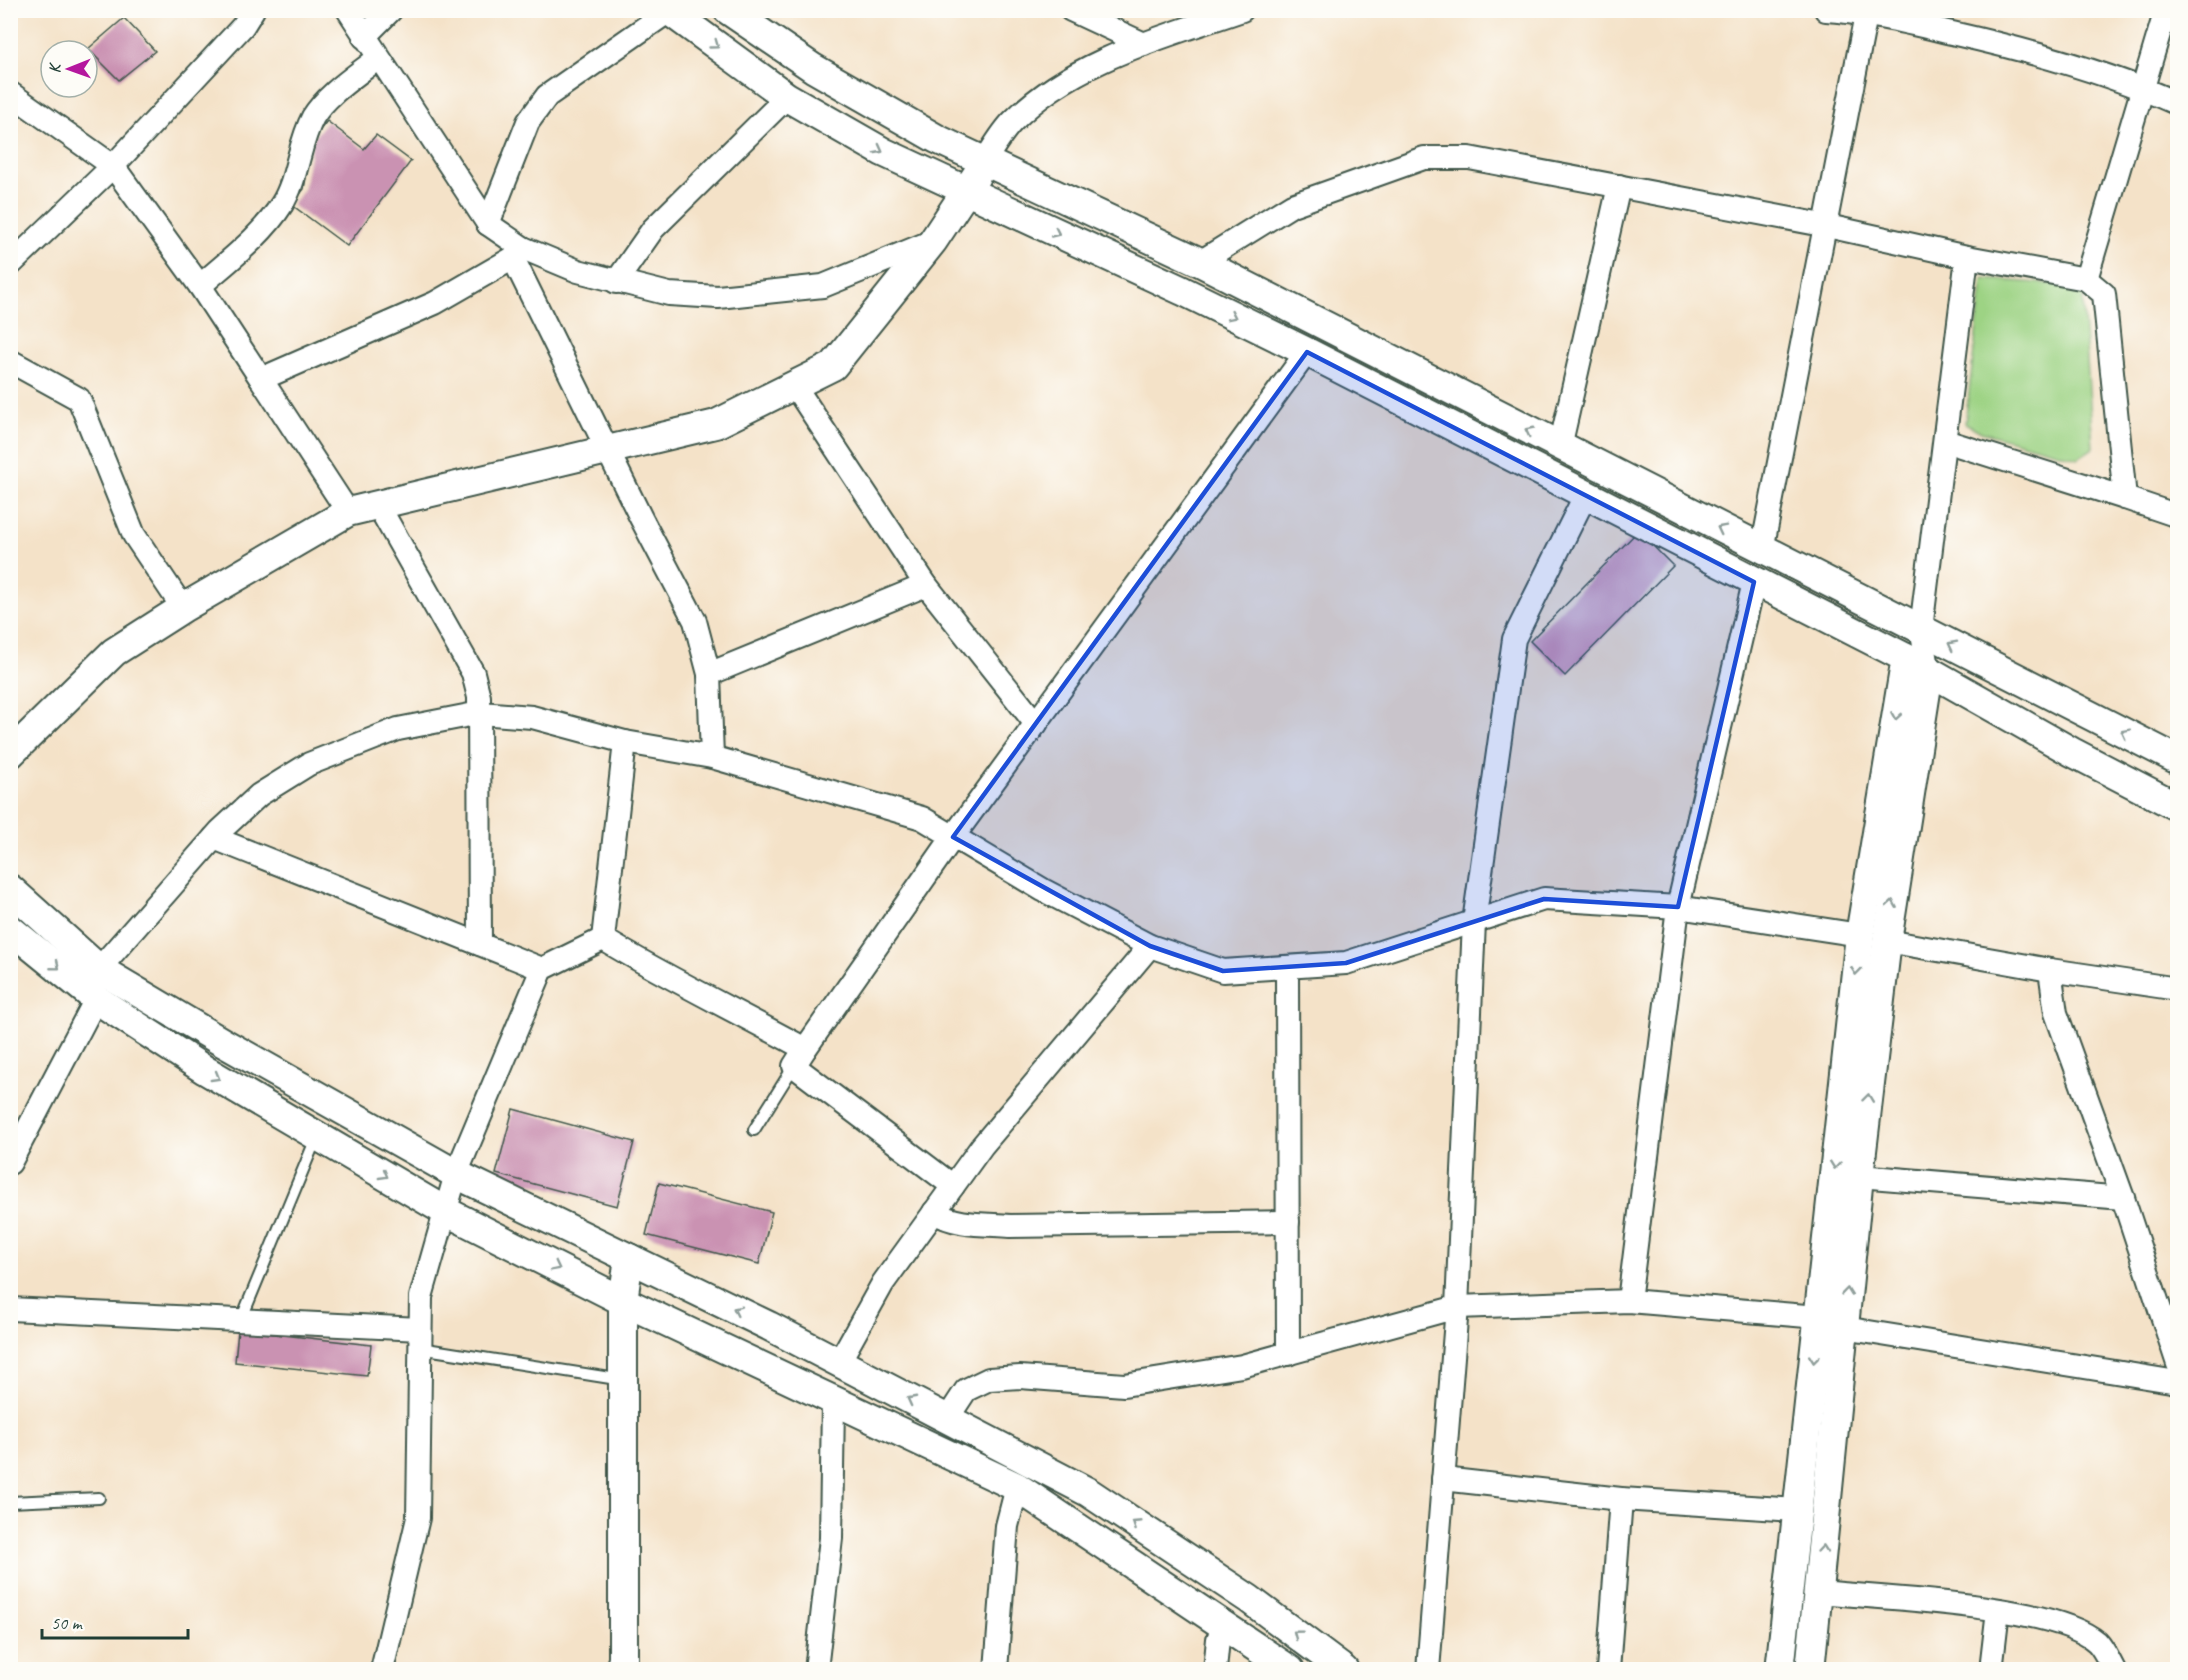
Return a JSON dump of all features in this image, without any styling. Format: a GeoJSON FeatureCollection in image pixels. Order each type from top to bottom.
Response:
{"type":"FeatureCollection","features":[{"type":"Feature","properties":{"kind":"street"},"geometry":{"type":"LineString","coordinates":[[10,265],[113,166],[243,26],[253,10]]}},
{"type":"Feature","properties":{"kind":"street"},"geometry":{"type":"LineString","coordinates":[[348,10],[488,224],[518,253],[608,450],[695,621],[709,674],[712,757]]}},
{"type":"Feature","properties":{"kind":"street"},"geometry":{"type":"LineString","coordinates":[[364,36],[391,10]]}},
{"type":"Feature","properties":{"kind":"street"},"geometry":{"type":"LineString","coordinates":[[728,10],[853,93],[984,162],[1200,262],[2178,760]]}},
{"type":"Feature","properties":{"kind":"street"},"geometry":{"type":"LineString","coordinates":[[1071,10],[1144,44]]}},
{"type":"Feature","properties":{"kind":"street"},"geometry":{"type":"LineString","coordinates":[[10,754],[114,652],[183,608],[348,512],[717,424],[833,366],[933,241],[968,192],[984,162],[1013,121],[1061,82],[1144,44],[1242,10]]}},
{"type":"Feature","properties":{"kind":"street"},"geometry":{"type":"LineString","coordinates":[[1826,10],[1867,12],[2007,46],[2141,87],[2178,104]]}},
{"type":"Feature","properties":{"kind":"street"},"geometry":{"type":"LineString","coordinates":[[2086,279],[2141,87],[2168,37],[2166,10]]}},
{"type":"Feature","properties":{"kind":"street"},"geometry":{"type":"LineString","coordinates":[[488,224],[528,122],[547,96],[668,11],[787,97],[883,152],[1183,291],[1307,352],[1917,665],[2178,807]]}},
{"type":"Feature","properties":{"kind":"street"},"geometry":{"type":"LineString","coordinates":[[1762,550],[1823,225],[1867,12]]}},
{"type":"Feature","properties":{"kind":"street"},"geometry":{"type":"LineString","coordinates":[[200,286],[243,248],[274,216],[289,191],[302,143],[314,116],[378,58]]}},
{"type":"Feature","properties":{"kind":"street"},"geometry":{"type":"LineString","coordinates":[[10,93],[113,166],[200,286],[348,512]]}},
{"type":"Feature","properties":{"kind":"street"},"geometry":{"type":"LineString","coordinates":[[616,282],[653,229],[787,97]]}},
{"type":"Feature","properties":{"kind":"street"},"geometry":{"type":"LineString","coordinates":[[1200,262],[1292,206],[1424,159],[1469,158],[1823,225],[1967,257],[2086,279],[2104,294],[2125,498]]}},
{"type":"Feature","properties":{"kind":"street"},"geometry":{"type":"LineString","coordinates":[[1560,447],[1619,186]]}},
{"type":"Feature","properties":{"kind":"street"},"geometry":{"type":"LineString","coordinates":[[261,379],[435,303],[518,253],[616,282],[669,294],[718,297],[823,286],[933,241]]}},
{"type":"Feature","properties":{"kind":"street"},"geometry":{"type":"LineString","coordinates":[[1780,1670],[1818,1317],[1917,665],[1967,257]]}},
{"type":"Feature","properties":{"kind":"street"},"geometry":{"type":"LineString","coordinates":[[799,1057],[954,837],[1307,352]]}},
{"type":"Feature","properties":{"kind":"street"},"geometry":{"type":"LineString","coordinates":[[10,361],[78,399],[134,535],[183,608]]}},
{"type":"Feature","properties":{"kind":"street"},"geometry":{"type":"LineString","coordinates":[[794,385],[926,585],[1036,724]]}},
{"type":"Feature","properties":{"kind":"street"},"geometry":{"type":"LineString","coordinates":[[1945,441],[2178,516]]}},
{"type":"Feature","properties":{"kind":"street"},"geometry":{"type":"LineString","coordinates":[[1428,1670],[1457,1307],[1474,922],[1514,639],[1585,496]]}},
{"type":"Feature","properties":{"kind":"street"},"geometry":{"type":"LineString","coordinates":[[378,506],[473,673],[480,713],[480,944]]}},
{"type":"Feature","properties":{"kind":"street"},"geometry":{"type":"LineString","coordinates":[[1629,1301],[1677,907],[1754,582]]}},
{"type":"Feature","properties":{"kind":"street"},"geometry":{"type":"LineString","coordinates":[[709,674],[926,585]]}},
{"type":"Feature","properties":{"kind":"street"},"geometry":{"type":"LineString","coordinates":[[99,969],[214,838],[259,795],[309,764],[398,729],[480,713],[532,717],[625,742],[712,757],[922,819],[1042,890],[1150,946],[1223,971],[1346,963],[1544,899],[1677,907],[1874,938],[2050,970],[2178,989]]}},
{"type":"Feature","properties":{"kind":"street"},"geometry":{"type":"LineString","coordinates":[[603,939],[625,742]]}},
{"type":"Feature","properties":{"kind":"street"},"geometry":{"type":"LineString","coordinates":[[214,838],[542,969]]}},
{"type":"Feature","properties":{"kind":"street"},"geometry":{"type":"LineString","coordinates":[[10,890],[99,969],[222,1042],[456,1174],[839,1362],[1088,1492],[1249,1599],[1344,1670]]}},
{"type":"Feature","properties":{"kind":"street"},"geometry":{"type":"LineString","coordinates":[[10,929],[96,999],[205,1070],[445,1211],[623,1301],[1017,1487],[1290,1670]]}},
{"type":"Feature","properties":{"kind":"street"},"geometry":{"type":"LineString","coordinates":[[1810,1670],[1859,1176],[1874,938]]}},
{"type":"Feature","properties":{"kind":"street"},"geometry":{"type":"LineString","coordinates":[[382,1670],[418,1518],[422,1297],[456,1174],[542,969],[603,939]]}},
{"type":"Feature","properties":{"kind":"street"},"geometry":{"type":"LineString","coordinates":[[603,939],[659,973],[713,998],[799,1057],[953,1186]]}},
{"type":"Feature","properties":{"kind":"street"},"geometry":{"type":"LineString","coordinates":[[839,1362],[883,1283],[982,1146],[1150,946]]}},
{"type":"Feature","properties":{"kind":"street"},"geometry":{"type":"LineString","coordinates":[[1287,967],[1288,1354]]}},
{"type":"Feature","properties":{"kind":"street"},"geometry":{"type":"LineString","coordinates":[[2050,970],[2056,1012],[2173,1336],[2178,1364]]}},
{"type":"Feature","properties":{"kind":"street"},"geometry":{"type":"LineString","coordinates":[[10,1163],[96,999]]}},
{"type":"Feature","properties":{"kind":"street"},"geometry":{"type":"LineString","coordinates":[[1859,1176],[2123,1198]]}},
{"type":"Feature","properties":{"kind":"street"},"geometry":{"type":"LineString","coordinates":[[934,1212],[942,1217],[968,1224],[1010,1226],[1288,1222]]}},
{"type":"Feature","properties":{"kind":"street"},"geometry":{"type":"LineString","coordinates":[[620,1670],[623,1659],[623,1301],[629,1258]]}},
{"type":"Feature","properties":{"kind":"street"},"geometry":{"type":"LineString","coordinates":[[947,1419],[966,1390],[989,1379],[1020,1377],[1124,1385],[1242,1366],[1457,1307],[1629,1301],[1818,1317]]}},
{"type":"Feature","properties":{"kind":"street"},"geometry":{"type":"LineString","coordinates":[[10,1309],[241,1320],[420,1339]]}},
{"type":"Feature","properties":{"kind":"street"},"geometry":{"type":"LineString","coordinates":[[1844,1328],[2171,1381],[2178,1380]]}},
{"type":"Feature","properties":{"kind":"street"},"geometry":{"type":"LineString","coordinates":[[816,1670],[831,1538],[833,1402]]}},
{"type":"Feature","properties":{"kind":"street"},"geometry":{"type":"LineString","coordinates":[[1443,1479],[1621,1499],[1797,1510]]}},
{"type":"Feature","properties":{"kind":"street"},"geometry":{"type":"LineString","coordinates":[[996,1670],[1007,1526],[1017,1487]]}},
{"type":"Feature","properties":{"kind":"street"},"geometry":{"type":"LineString","coordinates":[[1608,1670],[1621,1499]]}},
{"type":"Feature","properties":{"kind":"street"},"geometry":{"type":"LineString","coordinates":[[1818,1592],[1998,1610],[2060,1623],[2080,1631],[2098,1643],[2114,1670]]}},
{"type":"Feature","properties":{"kind":"street"},"geometry":{"type":"LineString","coordinates":[[1991,1670],[1998,1610]]}},
{"type":"Feature","properties":{"kind":"street"},"geometry":{"type":"LineString","coordinates":[[1215,1670],[1218,1639],[1226,1627]]}},
{"type":"Feature","properties":{"kind":"lane"},"geometry":{"type":"LineString","coordinates":[[754,1130],[799,1057]]}},
{"type":"Feature","properties":{"kind":"lane"},"geometry":{"type":"LineString","coordinates":[[241,1320],[317,1136]]}},
{"type":"Feature","properties":{"kind":"lane"},"geometry":{"type":"LineString","coordinates":[[420,1339],[623,1380]]}},
{"type":"Feature","properties":{"kind":"lane"},"geometry":{"type":"LineString","coordinates":[[10,1502],[99,1498]]}},
{"type":"Feature","properties":{"kind":"highlighted area"},"geometry":{"type":"Polygon","coordinates":[[[1307,352],[1754,582],[1678,907],[1544,899],[1346,963],[1223,971],[1150,946],[953,837],[1307,352]]]}},
{"type":"Feature","properties":{"kind":"green space"},"geometry":{"type":"Polygon","coordinates":[[[1983,279],[2082,286],[2093,448],[2078,458],[1981,432],[1965,423],[1983,279]]]}},
{"type":"Feature","properties":{"kind":"building"},"geometry":{"type":"Polygon","coordinates":[[[124,18],[155,51],[119,80],[99,60],[99,40],[124,18]]]}},
{"type":"Feature","properties":{"kind":"building"},"geometry":{"type":"Polygon","coordinates":[[[327,121],[364,149],[376,135],[411,161],[347,246],[292,205],[304,189],[313,139],[327,121]]]}},
{"type":"Feature","properties":{"kind":"building"},"geometry":{"type":"Polygon","coordinates":[[[1638,531],[1673,566],[1565,676],[1530,641],[1638,531]]]}},
{"type":"Feature","properties":{"kind":"building"},"geometry":{"type":"Polygon","coordinates":[[[513,1109],[634,1142],[617,1206],[496,1174],[513,1109]]]}},
{"type":"Feature","properties":{"kind":"building"},"geometry":{"type":"Polygon","coordinates":[[[659,1183],[772,1212],[759,1264],[646,1235],[659,1183]]]}},
{"type":"Feature","properties":{"kind":"building"},"geometry":{"type":"Polygon","coordinates":[[[238,1330],[371,1345],[367,1376],[235,1362],[238,1330]]]}}]}
